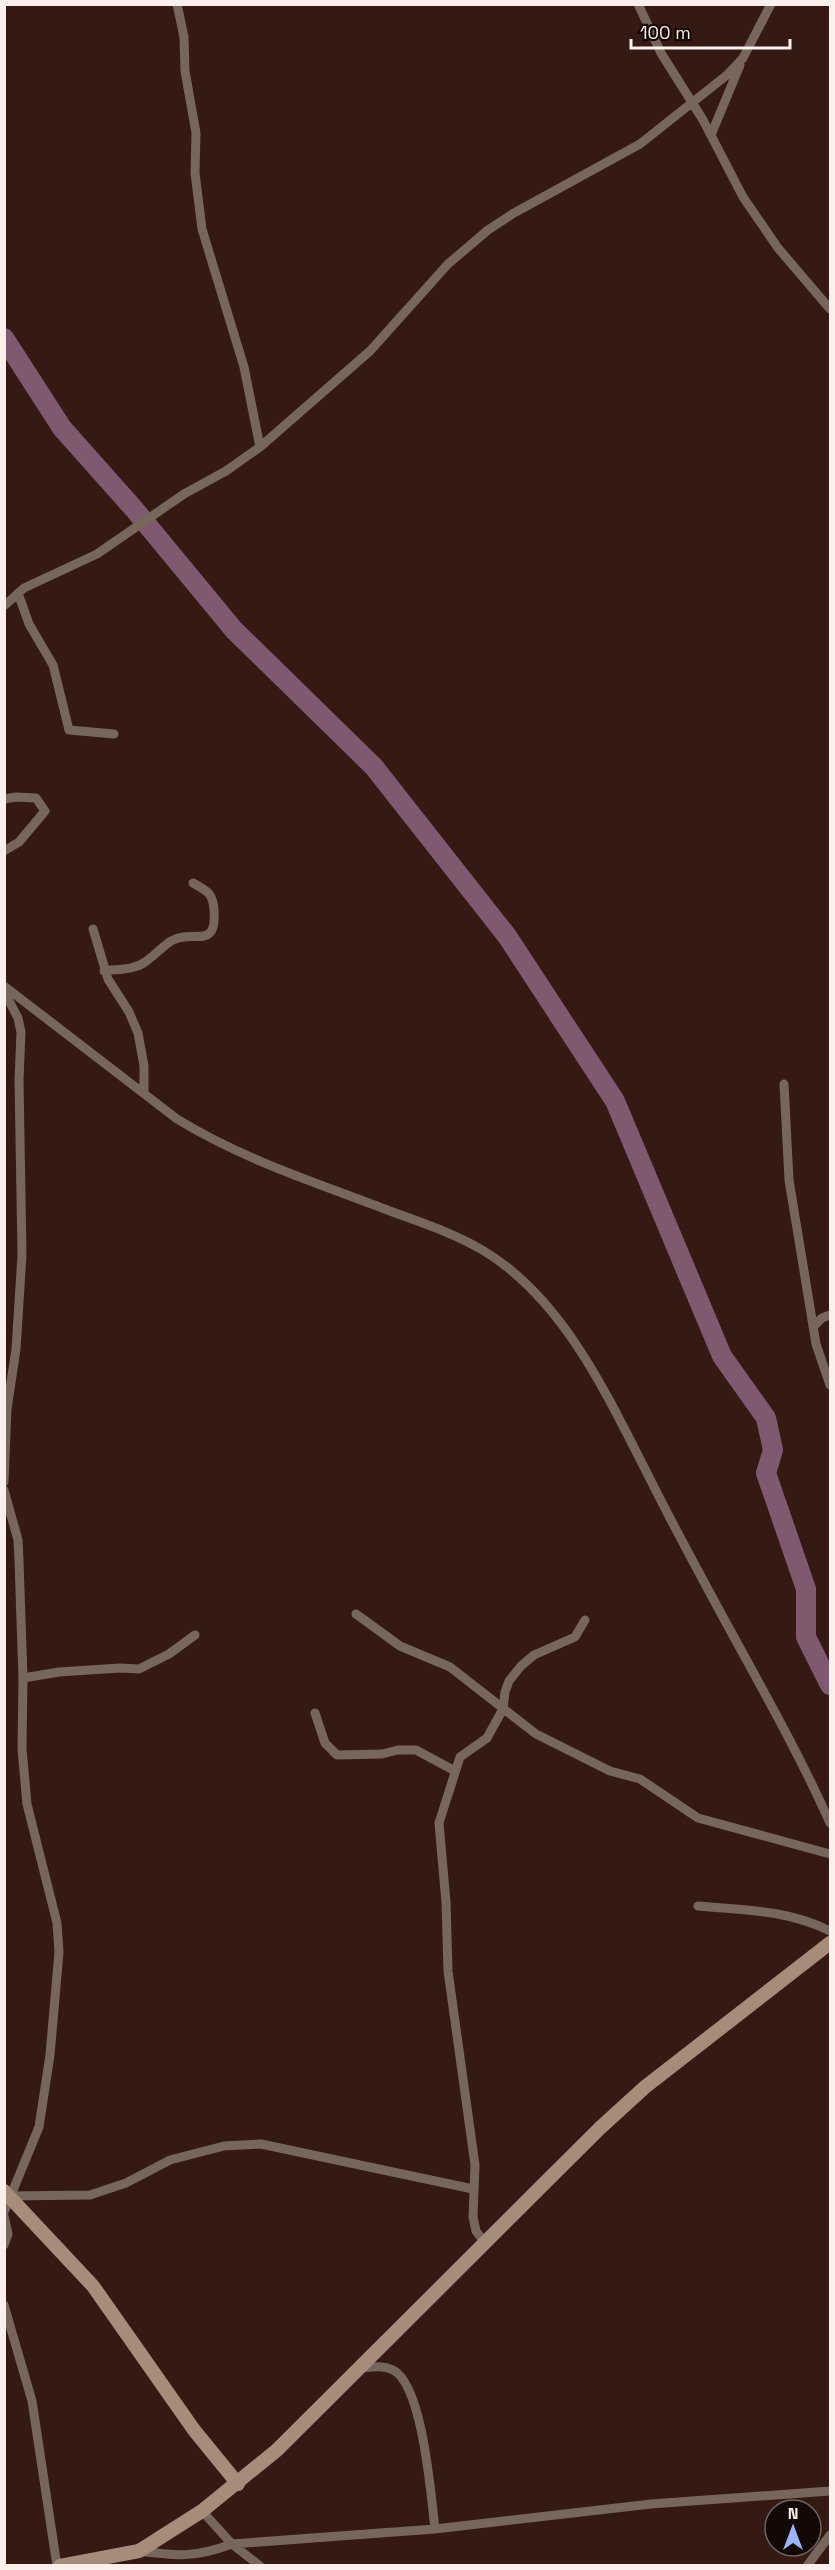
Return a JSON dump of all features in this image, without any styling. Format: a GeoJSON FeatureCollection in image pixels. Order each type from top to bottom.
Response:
{"type":"FeatureCollection","features":[{"type":"Feature","properties":{"kind":"street"},"geometry":{"type":"LineString","coordinates":[[177,4],[184,37],[185,71],[196,133],[195,166],[202,229],[244,367],[260,447]]}},
{"type":"Feature","properties":{"kind":"street"},"geometry":{"type":"LineString","coordinates":[[638,4],[661,53],[711,135],[729,172],[760,224],[831,309]]}},
{"type":"Feature","properties":{"kind":"street"},"geometry":{"type":"LineString","coordinates":[[711,135],[743,58],[771,4]]}},
{"type":"Feature","properties":{"kind":"street"},"geometry":{"type":"LineString","coordinates":[[4,606],[18,593],[97,554],[183,494],[226,471],[260,447],[370,351],[448,264],[488,230],[514,213],[640,144],[693,104],[743,58]]}},
{"type":"Feature","properties":{"kind":"street"},"geometry":{"type":"LineString","coordinates":[[18,593],[29,624],[53,665],[69,730],[114,734]]}},
{"type":"Feature","properties":{"kind":"street"},"geometry":{"type":"LineString","coordinates":[[4,800],[16,797],[36,798],[45,811],[19,842],[4,851]]}},
{"type":"Feature","properties":{"kind":"street"},"geometry":{"type":"LineString","coordinates":[[104,971],[144,964],[171,941],[207,937],[215,924],[214,900],[210,892],[193,883]]}},
{"type":"Feature","properties":{"kind":"street"},"geometry":{"type":"LineString","coordinates":[[93,929],[104,971],[129,1012],[138,1033],[144,1066],[144,1093]]}},
{"type":"Feature","properties":{"kind":"street"},"geometry":{"type":"LineString","coordinates":[[4,986],[177,1119],[243,1156],[454,1235],[506,1265],[530,1287],[563,1329],[609,1398],[703,1580],[799,1754],[831,1823]]}},
{"type":"Feature","properties":{"kind":"street"},"geometry":{"type":"LineString","coordinates":[[4,991],[18,1018],[21,1032],[19,1080],[22,1255],[16,1349],[7,1409],[4,1482]]}},
{"type":"Feature","properties":{"kind":"street"},"geometry":{"type":"LineString","coordinates":[[784,1084],[789,1180],[816,1344],[831,1384]]}},
{"type":"Feature","properties":{"kind":"street"},"geometry":{"type":"LineString","coordinates":[[813,1326],[822,1318],[831,1315]]}},
{"type":"Feature","properties":{"kind":"street"},"geometry":{"type":"LineString","coordinates":[[4,1490],[18,1540],[23,1678],[22,1749],[27,1804],[57,1923],[59,1952],[50,2055],[39,2127],[7,2193],[4,2214],[8,2234],[4,2245]]}},
{"type":"Feature","properties":{"kind":"street"},"geometry":{"type":"LineString","coordinates":[[356,1614],[400,1646],[450,1667],[482,1689],[503,1709],[536,1734],[610,1771],[640,1779],[698,1818],[831,1854]]}},
{"type":"Feature","properties":{"kind":"street"},"geometry":{"type":"LineString","coordinates":[[486,2244],[476,2231],[473,2217],[475,2165],[448,1971],[446,1902],[439,1823],[459,1757],[487,1738],[503,1709],[505,1692],[520,1666],[534,1655],[575,1637],[585,1620]]}},
{"type":"Feature","properties":{"kind":"street"},"geometry":{"type":"LineString","coordinates":[[23,1678],[59,1672],[139,1669],[169,1654],[195,1635]]}},
{"type":"Feature","properties":{"kind":"street"},"geometry":{"type":"LineString","coordinates":[[315,1713],[325,1743],[337,1755],[382,1754],[398,1750],[416,1750],[455,1771]]}},
{"type":"Feature","properties":{"kind":"street"},"geometry":{"type":"LineString","coordinates":[[698,1906],[762,1910],[806,1921],[831,1931]]}},
{"type":"Feature","properties":{"kind":"street"},"geometry":{"type":"LineString","coordinates":[[4,2306],[32,2400],[59,2565],[139,2551],[202,2511],[238,2484],[360,2368],[600,2128],[645,2087],[831,1943]]}},
{"type":"Feature","properties":{"kind":"street"},"geometry":{"type":"LineString","coordinates":[[7,2193],[90,2195],[126,2183],[170,2160],[224,2146],[261,2144],[473,2189]]}},
{"type":"Feature","properties":{"kind":"street"},"geometry":{"type":"LineString","coordinates":[[7,2193],[93,2286],[194,2430],[238,2484]]}},
{"type":"Feature","properties":{"kind":"street"},"geometry":{"type":"LineString","coordinates":[[360,2368],[378,2366],[394,2371],[402,2378],[419,2417],[435,2529]]}},
{"type":"Feature","properties":{"kind":"street"},"geometry":{"type":"LineString","coordinates":[[139,2551],[178,2561],[232,2544],[435,2529],[651,2504],[831,2491]]}},
{"type":"Feature","properties":{"kind":"street"},"geometry":{"type":"LineString","coordinates":[[202,2511],[232,2544],[260,2565]]}},
{"type":"Feature","properties":{"kind":"street"},"geometry":{"type":"LineString","coordinates":[[807,2565],[831,2535]]}},
{"type":"Feature","properties":{"kind":"waterway"},"geometry":{"type":"LineString","coordinates":[[4,338],[62,428],[134,509],[234,630],[374,767],[507,936],[615,1101],[722,1356],[766,1418],[773,1450],[766,1473],[806,1589],[806,1637],[830,1685]]}}]}
